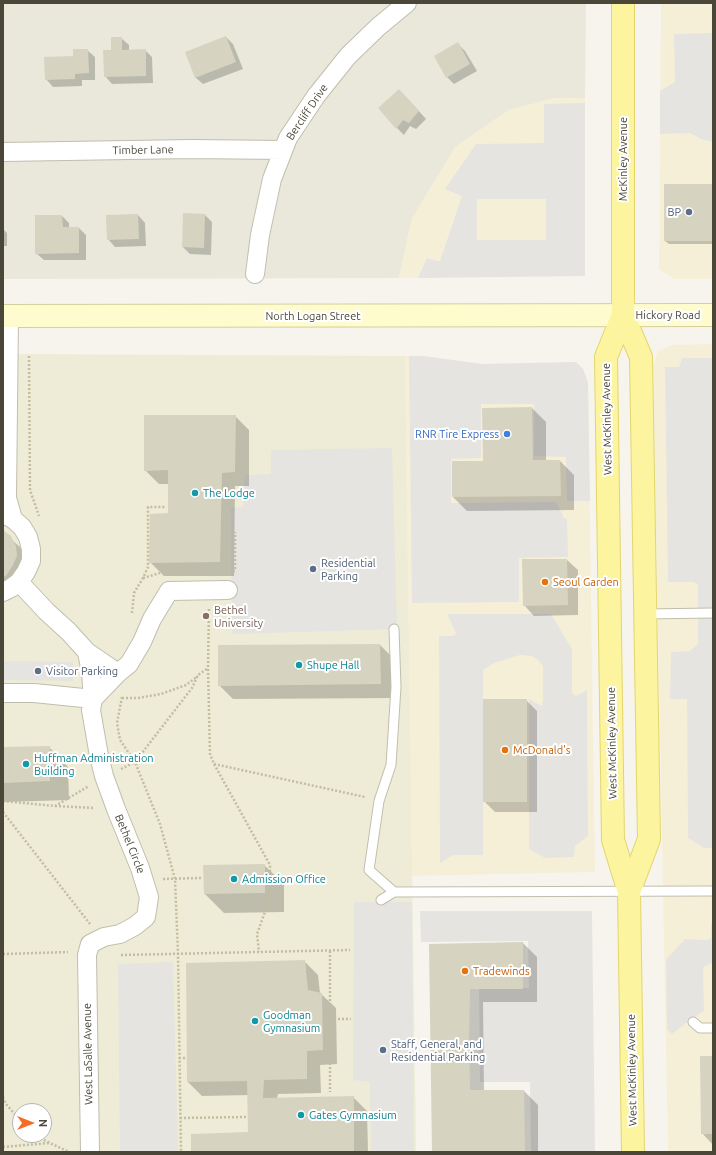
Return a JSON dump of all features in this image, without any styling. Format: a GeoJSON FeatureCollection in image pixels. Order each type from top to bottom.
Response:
{"type":"FeatureCollection","features":[{"type":"Feature","properties":{"kind":"main road","name":"McKinley Avenue"},"geometry":{"type":"LineString","coordinates":[[623,3],[623,315]]}},
{"type":"Feature","properties":{"kind":"main road","name":"West McKinley Avenue"},"geometry":{"type":"LineString","coordinates":[[623,315],[641,357],[649,839],[629,892]]}},
{"type":"Feature","properties":{"kind":"main road","name":"West McKinley Avenue"},"geometry":{"type":"LineString","coordinates":[[623,315],[606,357],[613,840],[629,892],[632,1152]]}},
{"type":"Feature","properties":{"kind":"street","name":"Bercliff Drive"},"geometry":{"type":"LineString","coordinates":[[255,274],[260,235],[272,179],[288,138],[316,96],[348,56],[378,27],[407,3]]}},
{"type":"Feature","properties":{"kind":"street","name":"Timber Lane"},"geometry":{"type":"LineString","coordinates":[[3,152],[192,149],[283,150]]}},
{"type":"Feature","properties":{"kind":"street","name":"Hickory Road"},"geometry":{"type":"LineString","coordinates":[[623,315],[713,315]]}},
{"type":"Feature","properties":{"kind":"street","name":"North Logan Street"},"geometry":{"type":"LineString","coordinates":[[6,316],[623,315]]}},
{"type":"Feature","properties":{"kind":"street"},"geometry":{"type":"LineString","coordinates":[[3,592],[19,582],[29,567],[31,561],[31,549],[28,537],[22,527],[8,516],[6,316]]}},
{"type":"Feature","properties":{"kind":"street"},"geometry":{"type":"LineString","coordinates":[[19,582],[87,652],[118,673]]}},
{"type":"Feature","properties":{"kind":"street"},"geometry":{"type":"LineString","coordinates":[[3,693],[34,693],[93,699],[118,673],[129,664],[142,642],[152,619],[169,592],[228,590]]}},
{"type":"Feature","properties":{"kind":"street","name":"Bethel Circle"},"geometry":{"type":"LineString","coordinates":[[87,652],[91,673],[93,699],[91,710],[104,776],[144,880],[149,897],[146,917],[130,929],[120,934],[104,937],[90,944],[87,955]]}},
{"type":"Feature","properties":{"kind":"street","name":"West LaSalle Avenue"},"geometry":{"type":"LineString","coordinates":[[87,955],[90,1152]]}},
{"type":"Feature","properties":{"kind":"lane"},"geometry":{"type":"LineString","coordinates":[[645,614],[713,613]]}},
{"type":"Feature","properties":{"kind":"lane"},"geometry":{"type":"LineString","coordinates":[[394,629],[396,687],[390,765],[379,800],[369,870],[394,892]]}},
{"type":"Feature","properties":{"kind":"lane"},"geometry":{"type":"LineString","coordinates":[[381,900],[394,892],[713,891]]}},
{"type":"Feature","properties":{"kind":"lane"},"geometry":{"type":"LineString","coordinates":[[693,1022],[700,1028],[713,1028]]}},
{"type":"Feature","properties":{"kind":"path"},"geometry":{"type":"LineString","coordinates":[[29,352],[30,490],[33,502],[41,520]]}},
{"type":"Feature","properties":{"kind":"path"},"geometry":{"type":"LineString","coordinates":[[132,616],[134,593],[148,567],[148,506],[165,507]]}},
{"type":"Feature","properties":{"kind":"path"},"geometry":{"type":"LineString","coordinates":[[228,571],[235,571],[235,532]]}},
{"type":"Feature","properties":{"kind":"path"},"geometry":{"type":"LineString","coordinates":[[143,578],[162,573]]}},
{"type":"Feature","properties":{"kind":"path"},"geometry":{"type":"LineString","coordinates":[[209,591],[208,668],[210,754],[214,764],[270,865],[270,898],[257,934],[259,952]]}},
{"type":"Feature","properties":{"kind":"path"},"geometry":{"type":"LineString","coordinates":[[93,699],[138,698],[161,694],[186,685],[208,668]]}},
{"type":"Feature","properties":{"kind":"path"},"geometry":{"type":"LineString","coordinates":[[135,762],[192,688],[198,675]]}},
{"type":"Feature","properties":{"kind":"path"},"geometry":{"type":"LineString","coordinates":[[214,764],[379,800]]}},
{"type":"Feature","properties":{"kind":"path"},"geometry":{"type":"LineString","coordinates":[[55,806],[104,776]]}},
{"type":"Feature","properties":{"kind":"path"},"geometry":{"type":"LineString","coordinates":[[3,801],[55,806],[116,809]]}},
{"type":"Feature","properties":{"kind":"path"},"geometry":{"type":"LineString","coordinates":[[3,812],[90,924]]}},
{"type":"Feature","properties":{"kind":"path"},"geometry":{"type":"LineString","coordinates":[[144,880],[200,878]]}},
{"type":"Feature","properties":{"kind":"path"},"geometry":{"type":"LineString","coordinates":[[3,954],[72,952],[87,955],[350,950]]}},
{"type":"Feature","properties":{"kind":"path"},"geometry":{"type":"LineString","coordinates":[[330,951],[330,1092]]}},
{"type":"Feature","properties":{"kind":"path"},"geometry":{"type":"LineString","coordinates":[[330,1019],[351,1019]]}},
{"type":"Feature","properties":{"kind":"path"},"geometry":{"type":"LineString","coordinates":[[181,1152],[179,1058],[187,1058]]}},
{"type":"Feature","properties":{"kind":"path"},"geometry":{"type":"LineString","coordinates":[[3,1097],[6,1104],[12,1111]]}},
{"type":"Feature","properties":{"kind":"path"},"geometry":{"type":"LineString","coordinates":[[180,1118],[247,1117]]}},
{"type":"Feature","properties":{"kind":"path"},"geometry":{"type":"LineString","coordinates":[[3,1147],[48,1143],[68,1152]]}},
{"type":"Feature","properties":{"kind":"shaded area"},"geometry":{"type":"Polygon","coordinates":[[[3,3],[586,3],[585,98],[554,98],[412,218],[399,278],[3,279],[3,3]]]}},
{"type":"Feature","properties":{"kind":"shaded area"},"geometry":{"type":"Polygon","coordinates":[[[661,3],[713,3],[713,279],[674,279],[659,269],[661,3]]]}},
{"type":"Feature","properties":{"kind":"shaded area"},"geometry":{"type":"Polygon","coordinates":[[[713,33],[713,142],[701,139],[690,133],[660,134],[660,91],[675,82],[674,34],[713,33]]]}},
{"type":"Feature","properties":{"kind":"shaded area"},"geometry":{"type":"Polygon","coordinates":[[[554,98],[585,98],[585,276],[399,278],[412,218],[455,147],[508,110],[554,98]]]}},
{"type":"Feature","properties":{"kind":"shaded area"},"geometry":{"type":"Polygon","coordinates":[[[585,103],[585,276],[418,278],[427,258],[440,261],[462,196],[445,189],[476,144],[544,143],[544,104],[585,103]],[[477,199],[477,240],[546,240],[546,199],[477,199]]]}},
{"type":"Feature","properties":{"kind":"shaded area"},"geometry":{"type":"Polygon","coordinates":[[[713,344],[713,1152],[668,1152],[653,367],[658,351],[672,345],[713,344]]]}},
{"type":"Feature","properties":{"kind":"shaded area","name":"Bethel University"},"geometry":{"type":"Polygon","coordinates":[[[3,354],[405,356],[416,1152],[3,1152],[3,354]]]}},
{"type":"Feature","properties":{"kind":"shaded area"},"geometry":{"type":"Polygon","coordinates":[[[405,356],[423,356],[482,364],[576,362],[583,369],[588,382],[595,872],[412,876],[405,356]]]}},
{"type":"Feature","properties":{"kind":"shaded area"},"geometry":{"type":"Polygon","coordinates":[[[409,356],[423,356],[482,364],[576,362],[583,369],[588,382],[590,501],[567,501],[566,457],[534,456],[534,404],[481,404],[481,458],[451,459],[451,503],[556,502],[564,518],[567,519],[568,557],[519,558],[519,602],[412,603],[409,356]]]}},
{"type":"Feature","properties":{"kind":"shaded area"},"geometry":{"type":"Polygon","coordinates":[[[682,358],[713,358],[713,848],[704,848],[688,838],[687,699],[670,699],[671,652],[690,651],[698,644],[698,585],[694,582],[668,582],[665,367],[679,367],[682,358]]]}},
{"type":"Feature","properties":{"kind":"shaded area","name":"Residential Parking"},"geometry":{"type":"Polygon","coordinates":[[[392,448],[397,629],[232,634],[231,508],[243,507],[245,475],[271,474],[271,450],[392,448]]]}},
{"type":"Feature","properties":{"kind":"shaded area"},"geometry":{"type":"Polygon","coordinates":[[[447,614],[551,614],[572,649],[572,693],[576,696],[587,690],[588,836],[575,846],[574,857],[545,858],[529,849],[529,699],[542,706],[543,666],[532,656],[520,655],[494,663],[483,670],[483,855],[453,855],[440,863],[439,636],[454,636],[456,633],[447,614]]]}},
{"type":"Feature","properties":{"kind":"shaded area","name":"Visitor Parking"},"geometry":{"type":"Polygon","coordinates":[[[3,661],[73,662],[73,681],[3,680],[3,661]]]}},
{"type":"Feature","properties":{"kind":"shaded area","name":"Staff, General, and Residential Parking"},"geometry":{"type":"Polygon","coordinates":[[[354,902],[412,902],[414,1152],[371,1152],[370,1082],[353,1080],[354,902]]]}},
{"type":"Feature","properties":{"kind":"shaded area"},"geometry":{"type":"Polygon","coordinates":[[[420,911],[592,911],[595,1152],[531,1152],[530,1082],[480,1082],[479,988],[529,988],[528,941],[421,942],[420,911]]]}},
{"type":"Feature","properties":{"kind":"shaded area"},"geometry":{"type":"Polygon","coordinates":[[[711,924],[713,924],[713,963],[704,967],[703,971],[704,1011],[672,1034],[667,1029],[666,960],[685,939],[707,940],[711,938],[711,924]]]}},
{"type":"Feature","properties":{"kind":"shaded area"},"geometry":{"type":"Polygon","coordinates":[[[173,962],[178,1152],[120,1152],[118,964],[173,962]]]}},
{"type":"Feature","properties":{"kind":"building"},"geometry":{"type":"Polygon","coordinates":[[[226,36],[236,62],[195,78],[185,52],[226,36]]]}},
{"type":"Feature","properties":{"kind":"building"},"geometry":{"type":"Polygon","coordinates":[[[111,37],[122,37],[122,50],[146,49],[146,76],[104,77],[103,50],[111,50],[111,37]]]}},
{"type":"Feature","properties":{"kind":"building"},"geometry":{"type":"Polygon","coordinates":[[[458,42],[470,64],[446,78],[434,56],[458,42]]]}},
{"type":"Feature","properties":{"kind":"building"},"geometry":{"type":"Polygon","coordinates":[[[73,49],[88,49],[89,73],[75,74],[75,79],[45,80],[44,57],[73,56],[73,49]]]}},
{"type":"Feature","properties":{"kind":"building"},"geometry":{"type":"Polygon","coordinates":[[[399,89],[419,111],[409,123],[403,120],[396,129],[378,108],[399,89]]]}},
{"type":"Feature","properties":{"kind":"building","name":"BP"},"geometry":{"type":"Polygon","coordinates":[[[664,184],[713,184],[713,241],[664,241],[664,184]]]}},
{"type":"Feature","properties":{"kind":"building"},"geometry":{"type":"Polygon","coordinates":[[[183,213],[205,214],[204,248],[182,247],[183,213]]]}},
{"type":"Feature","properties":{"kind":"building"},"geometry":{"type":"Polygon","coordinates":[[[138,214],[139,239],[107,240],[106,215],[138,214]]]}},
{"type":"Feature","properties":{"kind":"building"},"geometry":{"type":"Polygon","coordinates":[[[35,215],[62,215],[63,227],[79,227],[79,253],[35,254],[35,215]]]}},
{"type":"Feature","properties":{"kind":"building","name":"RNR Tire Express"},"geometry":{"type":"Polygon","coordinates":[[[532,407],[533,460],[560,460],[561,496],[452,497],[452,461],[483,461],[482,408],[532,407]]]}},
{"type":"Feature","properties":{"kind":"building","name":"The Lodge"},"geometry":{"type":"Polygon","coordinates":[[[144,415],[236,415],[235,472],[222,473],[220,562],[149,563],[150,514],[168,513],[168,470],[144,471],[144,415]]]}},
{"type":"Feature","properties":{"kind":"building"},"geometry":{"type":"Polygon","coordinates":[[[3,530],[11,536],[16,546],[17,556],[6,576],[3,577],[3,530]]]}},
{"type":"Feature","properties":{"kind":"building","name":"Seoul Garden"},"geometry":{"type":"Polygon","coordinates":[[[522,559],[567,559],[568,605],[523,606],[522,559]]]}},
{"type":"Feature","properties":{"kind":"building","name":"Shupe Hall"},"geometry":{"type":"Polygon","coordinates":[[[380,644],[381,684],[218,686],[218,645],[380,644]]]}},
{"type":"Feature","properties":{"kind":"building","name":"McDonald's"},"geometry":{"type":"Polygon","coordinates":[[[483,699],[527,699],[527,802],[483,802],[483,699]]]}},
{"type":"Feature","properties":{"kind":"building","name":"Huffman Administration Building"},"geometry":{"type":"Polygon","coordinates":[[[50,746],[50,781],[3,783],[3,747],[50,746]]]}},
{"type":"Feature","properties":{"kind":"building","name":"Admission Office"},"geometry":{"type":"Polygon","coordinates":[[[265,864],[265,893],[204,894],[203,865],[265,864]]]}},
{"type":"Feature","properties":{"kind":"building"},"geometry":{"type":"Polygon","coordinates":[[[523,942],[523,989],[470,989],[469,1036],[470,1090],[524,1090],[525,1152],[432,1152],[429,944],[523,942]]]}},
{"type":"Feature","properties":{"kind":"building","name":"Goodman Gymnasium"},"geometry":{"type":"Polygon","coordinates":[[[305,960],[308,990],[322,993],[323,1050],[307,1051],[307,1079],[264,1080],[263,1098],[354,1096],[354,1152],[191,1152],[191,1134],[248,1132],[247,1081],[187,1082],[186,963],[305,960]]]}},
{"type":"Feature","properties":{"kind":"building"},"geometry":{"type":"Polygon","coordinates":[[[700,1056],[713,1056],[713,1134],[701,1134],[700,1056]]]}},
{"type":"Feature","properties":{"kind":"place","name":"BP"},"geometry":{"type":"Point","coordinates":[689,212]}},
{"type":"Feature","properties":{"kind":"place","name":"RNR Tire Express"},"geometry":{"type":"Point","coordinates":[507,434]}},
{"type":"Feature","properties":{"kind":"place","name":"The Lodge"},"geometry":{"type":"Point","coordinates":[195,493]}},
{"type":"Feature","properties":{"kind":"place","name":"Residential Parking"},"geometry":{"type":"Point","coordinates":[313,569]}},
{"type":"Feature","properties":{"kind":"place","name":"Seoul Garden"},"geometry":{"type":"Point","coordinates":[545,582]}},
{"type":"Feature","properties":{"kind":"place","name":"Bethel University"},"geometry":{"type":"Point","coordinates":[206,616]}},
{"type":"Feature","properties":{"kind":"place","name":"Shupe Hall"},"geometry":{"type":"Point","coordinates":[299,665]}},
{"type":"Feature","properties":{"kind":"place","name":"Visitor Parking"},"geometry":{"type":"Point","coordinates":[38,671]}},
{"type":"Feature","properties":{"kind":"place","name":"McDonald's"},"geometry":{"type":"Point","coordinates":[505,750]}},
{"type":"Feature","properties":{"kind":"place","name":"Huffman Administration Building"},"geometry":{"type":"Point","coordinates":[26,764]}},
{"type":"Feature","properties":{"kind":"place","name":"Admission Office"},"geometry":{"type":"Point","coordinates":[234,879]}},
{"type":"Feature","properties":{"kind":"place","name":"Tradewinds"},"geometry":{"type":"Point","coordinates":[465,971]}},
{"type":"Feature","properties":{"kind":"place","name":"Goodman Gymnasium"},"geometry":{"type":"Point","coordinates":[255,1021]}},
{"type":"Feature","properties":{"kind":"place","name":"Staff, General, and Residential Parking"},"geometry":{"type":"Point","coordinates":[383,1050]}},
{"type":"Feature","properties":{"kind":"place","name":"Gates Gymnasium"},"geometry":{"type":"Point","coordinates":[301,1115]}}]}
